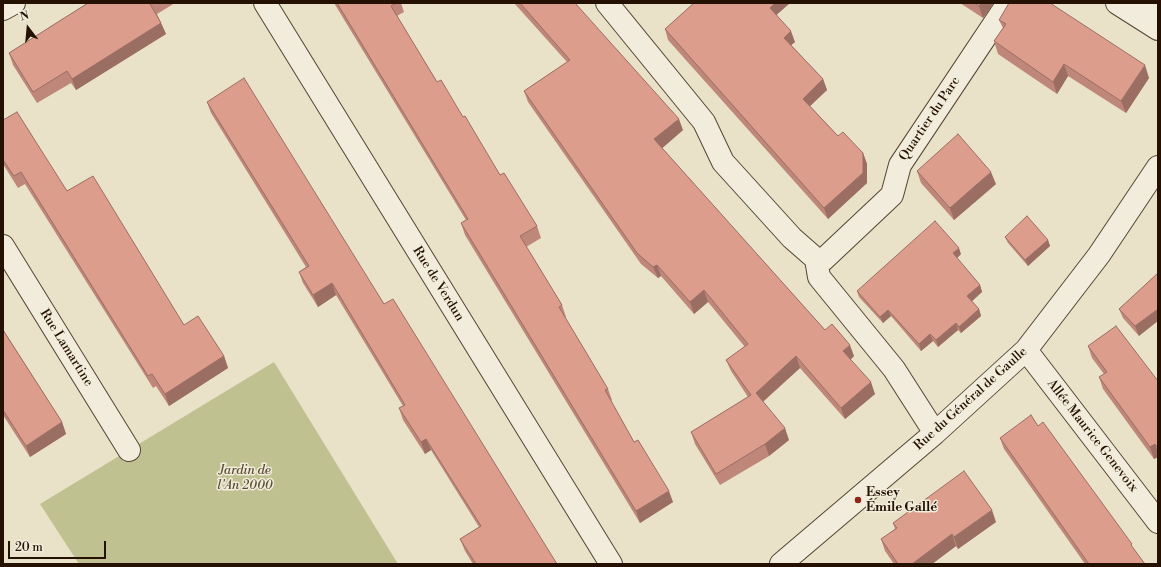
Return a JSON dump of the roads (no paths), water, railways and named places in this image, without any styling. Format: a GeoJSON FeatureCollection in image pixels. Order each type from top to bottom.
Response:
{"type":"FeatureCollection","features":[{"type":"Feature","properties":{"kind":"street"},"geometry":{"type":"LineString","coordinates":[[3,9],[14,3]]}},
{"type":"Feature","properties":{"kind":"street","name":"Rue de Verdun"},"geometry":{"type":"LineString","coordinates":[[265,3],[611,564]]}},
{"type":"Feature","properties":{"kind":"street","name":"Quartier du Parc"},"geometry":{"type":"LineString","coordinates":[[816,260],[823,260],[892,196],[900,165],[1008,3]]}},
{"type":"Feature","properties":{"kind":"street"},"geometry":{"type":"LineString","coordinates":[[1117,3],[1158,29]]}},
{"type":"Feature","properties":{"kind":"street"},"geometry":{"type":"LineString","coordinates":[[1148,3],[1158,10]]}},
{"type":"Feature","properties":{"kind":"street"},"geometry":{"type":"LineString","coordinates":[[616,6],[704,122],[723,162],[792,238],[816,260],[819,277],[894,369],[935,433]]}},
{"type":"Feature","properties":{"kind":"street","name":"Rue du Général de Gaulle"},"geometry":{"type":"LineString","coordinates":[[781,564],[935,433],[1026,350],[1099,255],[1158,167]]}},
{"type":"Feature","properties":{"kind":"street","name":"Rue Lamartine"},"geometry":{"type":"LineString","coordinates":[[3,246],[129,450]]}},
{"type":"Feature","properties":{"kind":"street","name":"Allée Maurice Genevoix"},"geometry":{"type":"LineString","coordinates":[[1026,350],[1158,522]]}},
{"type":"Feature","properties":{"kind":"place","name":"Essey Émile Gallé"},"geometry":{"type":"Point","coordinates":[858,500]}},
{"type":"Feature","properties":{"kind":"park label","name":"Jardin de l'An 2000"},"geometry":{"type":"Point","coordinates":[245,478]}}]}
